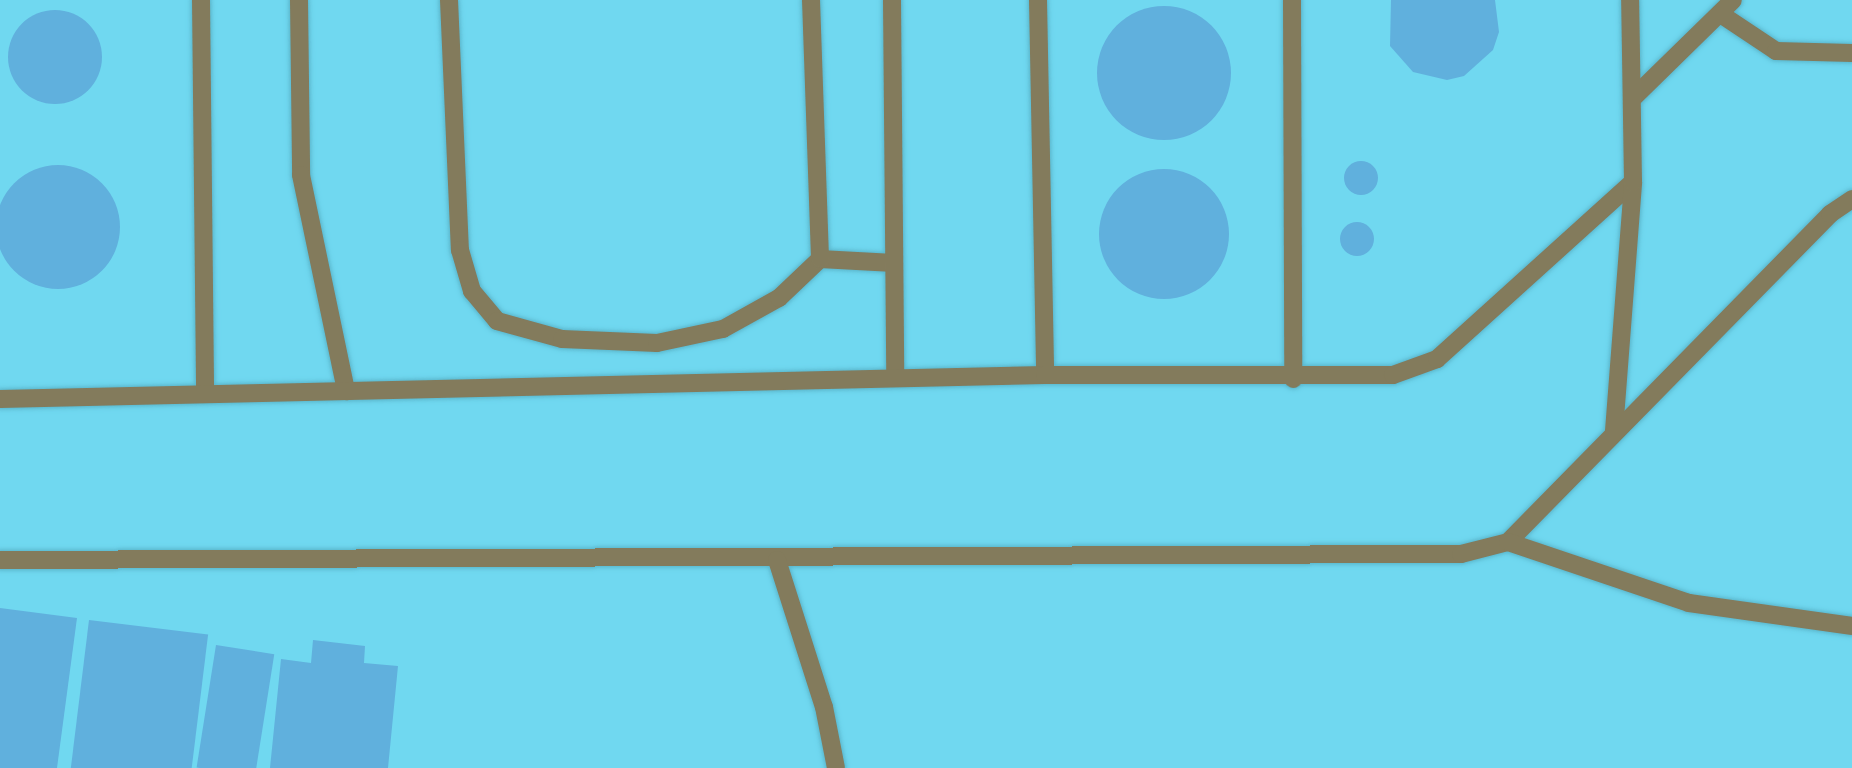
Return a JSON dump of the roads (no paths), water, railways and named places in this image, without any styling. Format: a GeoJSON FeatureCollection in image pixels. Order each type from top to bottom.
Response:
{"type":"FeatureCollection","features":[{"type":"Feature","properties":{"kind":"street"},"geometry":{"type":"LineString","coordinates":[[201,0],[205,394]]}},
{"type":"Feature","properties":{"kind":"street"},"geometry":{"type":"LineString","coordinates":[[299,0],[300,175],[346,391]]}},
{"type":"Feature","properties":{"kind":"street"},"geometry":{"type":"LineString","coordinates":[[449,0],[460,250],[472,291],[497,321],[562,340],[657,343],[723,329],[779,298],[820,259],[894,263]]}},
{"type":"Feature","properties":{"kind":"street"},"geometry":{"type":"LineString","coordinates":[[811,0],[820,259]]}},
{"type":"Feature","properties":{"kind":"street"},"geometry":{"type":"LineString","coordinates":[[892,0],[895,378]]}},
{"type":"Feature","properties":{"kind":"street"},"geometry":{"type":"LineString","coordinates":[[1038,0],[1045,375]]}},
{"type":"Feature","properties":{"kind":"street"},"geometry":{"type":"LineString","coordinates":[[1292,0],[1293,379]]}},
{"type":"Feature","properties":{"kind":"street"},"geometry":{"type":"LineString","coordinates":[[1614,430],[1633,182],[1630,0]]}},
{"type":"Feature","properties":{"kind":"street"},"geometry":{"type":"LineString","coordinates":[[1632,99],[1722,15],[1732,0]]}},
{"type":"Feature","properties":{"kind":"street"},"geometry":{"type":"LineString","coordinates":[[1722,15],[1776,51],[1852,54]]}},
{"type":"Feature","properties":{"kind":"street"},"geometry":{"type":"LineString","coordinates":[[0,398],[1045,375],[1293,379],[1393,374],[1437,359],[1633,182]]}},
{"type":"Feature","properties":{"kind":"street"},"geometry":{"type":"LineString","coordinates":[[0,560],[778,559],[1461,554],[1508,542],[1614,430],[1852,199]]}},
{"type":"Feature","properties":{"kind":"street"},"geometry":{"type":"LineString","coordinates":[[1508,542],[1689,603],[1852,625]]}},
{"type":"Feature","properties":{"kind":"street"},"geometry":{"type":"LineString","coordinates":[[778,559],[824,707],[836,768]]}}]}
